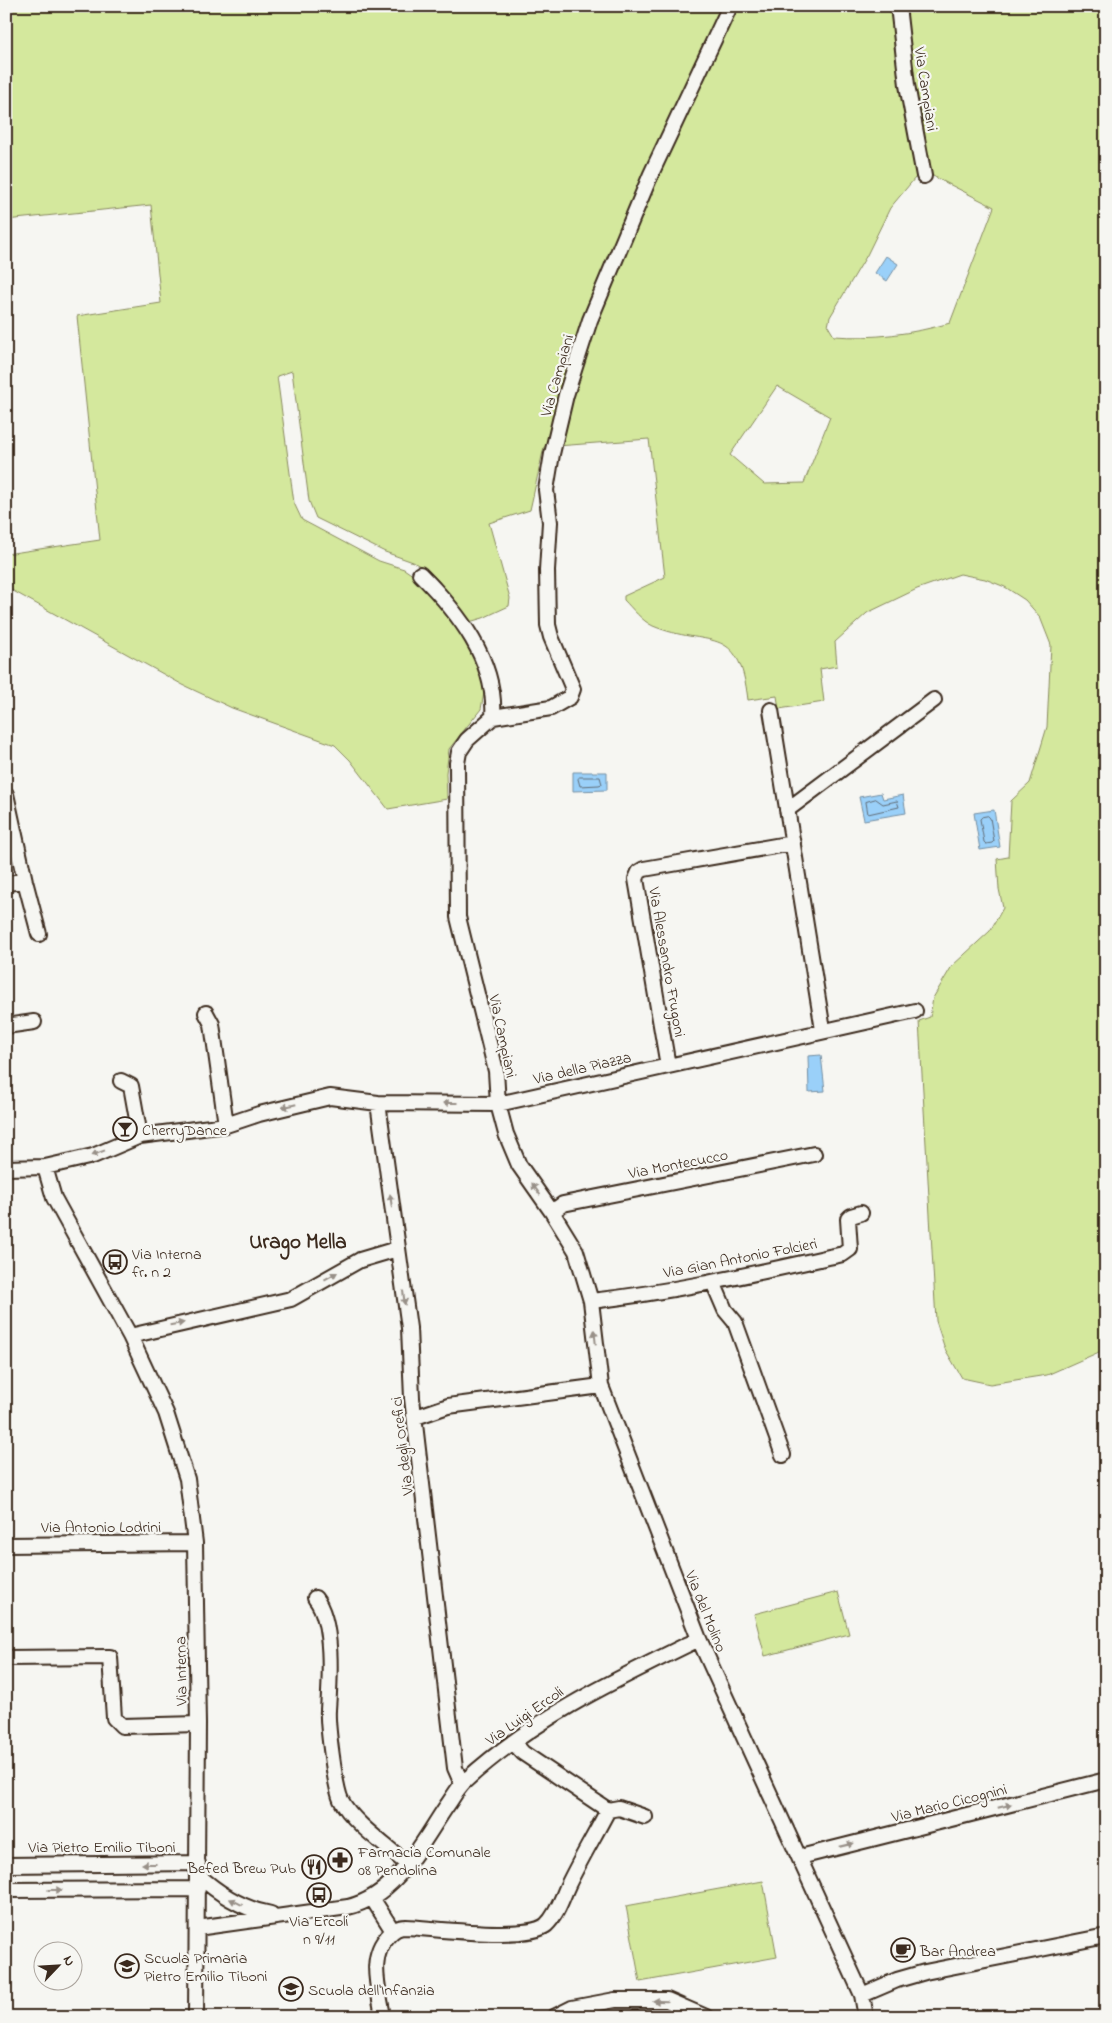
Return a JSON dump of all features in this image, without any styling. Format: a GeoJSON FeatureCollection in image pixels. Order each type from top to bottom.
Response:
{"type":"FeatureCollection","features":[{"type":"Feature","properties":{"kind":"street","name":"Via Campiani"},"geometry":{"type":"LineString","coordinates":[[601,1386],[591,1301],[576,1251],[552,1212],[519,1165],[506,1134],[498,1104],[496,1071],[458,917],[458,758],[459,752],[467,740],[493,717],[551,708],[570,697],[572,689],[548,625],[546,570],[550,522],[546,490],[552,454],[566,395],[590,320],[651,174],[730,6]]}},
{"type":"Feature","properties":{"kind":"street","name":"Via Campiani"},"geometry":{"type":"LineString","coordinates":[[898,6],[908,85],[924,176]]}},
{"type":"Feature","properties":{"kind":"street"},"geometry":{"type":"LineString","coordinates":[[420,574],[445,599],[464,626],[486,666],[494,700],[493,717]]}},
{"type":"Feature","properties":{"kind":"street"},"geometry":{"type":"LineString","coordinates":[[787,810],[934,700]]}},
{"type":"Feature","properties":{"kind":"street"},"geometry":{"type":"LineString","coordinates":[[771,710],[823,1030]]}},
{"type":"Feature","properties":{"kind":"street"},"geometry":{"type":"LineString","coordinates":[[6,794],[25,881],[40,934]]}},
{"type":"Feature","properties":{"kind":"street","name":"Via Alessandro Frugoni"},"geometry":{"type":"LineString","coordinates":[[668,1066],[636,879],[639,872],[644,869],[793,843]]}},
{"type":"Feature","properties":{"kind":"street"},"geometry":{"type":"LineString","coordinates":[[6,883],[25,881]]}},
{"type":"Feature","properties":{"kind":"street","name":"Via della Piazza"},"geometry":{"type":"LineString","coordinates":[[6,1168],[45,1167],[93,1156],[140,1136],[226,1125],[259,1114],[330,1097],[378,1104],[498,1104],[915,1010]]}},
{"type":"Feature","properties":{"kind":"street"},"geometry":{"type":"LineString","coordinates":[[206,1012],[212,1024],[226,1125]]}},
{"type":"Feature","properties":{"kind":"street"},"geometry":{"type":"LineString","coordinates":[[6,1026],[34,1022]]}},
{"type":"Feature","properties":{"kind":"street"},"geometry":{"type":"LineString","coordinates":[[120,1082],[131,1086],[140,1136]]}},
{"type":"Feature","properties":{"kind":"street","name":"Via degli Orefici"},"geometry":{"type":"LineString","coordinates":[[378,1104],[409,1328],[412,1398],[416,1417],[455,1768],[462,1784]]}},
{"type":"Feature","properties":{"kind":"street","name":"Via Montecucco"},"geometry":{"type":"LineString","coordinates":[[552,1212],[563,1204],[814,1154]]}},
{"type":"Feature","properties":{"kind":"street","name":"Via Interna"},"geometry":{"type":"LineString","coordinates":[[45,1167],[54,1198],[130,1336],[166,1413],[187,1479],[195,1543],[198,1724],[196,2017]]}},
{"type":"Feature","properties":{"kind":"street","name":"Via Gian Antonio Folcieri"},"geometry":{"type":"LineString","coordinates":[[591,1301],[713,1282],[843,1254],[850,1249],[848,1219],[861,1213]]}},
{"type":"Feature","properties":{"kind":"street"},"geometry":{"type":"LineString","coordinates":[[130,1336],[291,1299],[360,1260],[398,1250]]}},
{"type":"Feature","properties":{"kind":"street"},"geometry":{"type":"LineString","coordinates":[[713,1282],[725,1310],[735,1322],[783,1455]]}},
{"type":"Feature","properties":{"kind":"street"},"geometry":{"type":"LineString","coordinates":[[416,1417],[448,1406],[601,1386]]}},
{"type":"Feature","properties":{"kind":"street","name":"Via del Molino"},"geometry":{"type":"LineString","coordinates":[[601,1386],[698,1639],[862,1995],[866,2017]]}},
{"type":"Feature","properties":{"kind":"street","name":"Via Antonio Lodrini"},"geometry":{"type":"LineString","coordinates":[[6,1545],[195,1543]]}},
{"type":"Feature","properties":{"kind":"street"},"geometry":{"type":"LineString","coordinates":[[315,1598],[320,1604],[325,1618],[331,1680],[328,1720],[338,1792],[351,1815],[406,1864]]}},
{"type":"Feature","properties":{"kind":"street","name":"Via Luigi Ercoli"},"geometry":{"type":"LineString","coordinates":[[197,1928],[348,1908],[372,1898],[387,1887],[406,1864],[462,1784],[513,1742],[549,1716],[600,1687],[698,1639]]}},
{"type":"Feature","properties":{"kind":"street"},"geometry":{"type":"LineString","coordinates":[[6,1658],[110,1657],[114,1718],[122,1726],[198,1724]]}},
{"type":"Feature","properties":{"kind":"street"},"geometry":{"type":"LineString","coordinates":[[513,1742],[523,1752],[608,1810],[619,1808],[645,1817]]}},
{"type":"Feature","properties":{"kind":"street","name":"Via Mario Cicognini"},"geometry":{"type":"LineString","coordinates":[[800,1857],[1106,1780]]}},
{"type":"Feature","properties":{"kind":"street"},"geometry":{"type":"LineString","coordinates":[[383,2017],[376,1956],[381,1945],[393,1931],[406,1926],[473,1932],[529,1932],[546,1925],[559,1906],[568,1885],[608,1810]]}},
{"type":"Feature","properties":{"kind":"street","name":"Via Pietro Emilio Tiboni"},"geometry":{"type":"LineString","coordinates":[[6,1865],[198,1869]]}},
{"type":"Feature","properties":{"kind":"street","name":"Via Luigi Ercoli"},"geometry":{"type":"LineString","coordinates":[[198,1869],[212,1887],[236,1902],[261,1912],[280,1916]]}},
{"type":"Feature","properties":{"kind":"street"},"geometry":{"type":"LineString","coordinates":[[6,1890],[198,1889]]}},
{"type":"Feature","properties":{"kind":"street"},"geometry":{"type":"LineString","coordinates":[[372,1898],[393,1931]]}},
{"type":"Feature","properties":{"kind":"street"},"geometry":{"type":"LineString","coordinates":[[862,1995],[897,1980],[925,1972],[1106,1936]]}},
{"type":"Feature","properties":{"kind":"street"},"geometry":{"type":"LineString","coordinates":[[554,2017],[572,2008],[615,2000],[667,2000],[706,2017]]}},
{"type":"Feature","properties":{"kind":"green space"},"geometry":{"type":"Polygon","coordinates":[[[6,6],[1106,6],[1106,1349],[1047,1375],[990,1384],[962,1378],[945,1349],[936,1321],[919,1021],[930,1017],[933,998],[952,966],[990,931],[1003,908],[999,889],[997,859],[1008,857],[1011,801],[1030,783],[1047,727],[1051,645],[1040,617],[1025,600],[1005,587],[985,579],[960,574],[917,589],[867,613],[835,642],[837,666],[820,669],[824,702],[779,709],[777,696],[748,700],[744,675],[737,658],[728,648],[718,642],[673,633],[653,626],[641,618],[624,600],[624,596],[665,577],[649,439],[544,447],[530,510],[489,523],[510,598],[509,606],[469,622],[464,619],[439,581],[429,571],[316,518],[309,501],[292,371],[277,376],[294,503],[302,520],[379,561],[404,569],[420,580],[449,614],[468,643],[480,667],[484,693],[481,709],[449,749],[446,773],[447,799],[388,809],[350,760],[335,745],[232,708],[183,685],[6,587],[6,554],[100,540],[77,316],[161,303],[151,205],[6,220],[6,6]],[[931,175],[915,178],[890,208],[867,255],[830,317],[828,326],[834,336],[892,335],[950,323],[994,207],[931,175]],[[777,386],[730,455],[764,484],[804,483],[830,417],[777,386]]]}},
{"type":"Feature","properties":{"kind":"green space"},"geometry":{"type":"Polygon","coordinates":[[[838,1592],[849,1634],[765,1656],[754,1614],[838,1592]]]}},
{"type":"Feature","properties":{"kind":"green space"},"geometry":{"type":"Polygon","coordinates":[[[763,1881],[777,1957],[640,1982],[626,1906],[763,1881]]]}},
{"type":"Feature","properties":{"kind":"water"},"geometry":{"type":"Polygon","coordinates":[[[886,256],[898,264],[887,281],[875,273],[886,256]]]}},
{"type":"Feature","properties":{"kind":"water"},"geometry":{"type":"Polygon","coordinates":[[[573,772],[607,772],[607,790],[573,791],[573,772]]]}},
{"type":"Feature","properties":{"kind":"water"},"geometry":{"type":"Polygon","coordinates":[[[881,793],[883,799],[903,795],[906,813],[864,820],[859,797],[881,793]]]}},
{"type":"Feature","properties":{"kind":"water"},"geometry":{"type":"Polygon","coordinates":[[[994,810],[1000,847],[980,850],[974,813],[994,810]]]}},
{"type":"Feature","properties":{"kind":"water"},"geometry":{"type":"Polygon","coordinates":[[[821,1055],[825,1091],[809,1092],[808,1056],[821,1055]]]}},
{"type":"Feature","properties":{"kind":"place","name":"CherryDance"},"geometry":{"type":"Point","coordinates":[125,1129]}},
{"type":"Feature","properties":{"kind":"place","name":"Via Interna fr. n 2"},"geometry":{"type":"Point","coordinates":[115,1262]}},
{"type":"Feature","properties":{"kind":"place","name":"Farmacia Comunale 08 Pendolina"},"geometry":{"type":"Point","coordinates":[340,1860]}},
{"type":"Feature","properties":{"kind":"place","name":"Befed Brew Pub"},"geometry":{"type":"Point","coordinates":[314,1867]}},
{"type":"Feature","properties":{"kind":"place","name":"Via Ercoli n 9/11"},"geometry":{"type":"Point","coordinates":[319,1895]}},
{"type":"Feature","properties":{"kind":"place","name":"Bar Andrea"},"geometry":{"type":"Point","coordinates":[903,1950]}},
{"type":"Feature","properties":{"kind":"place","name":"Scuola Primaria Pietro Emilio Tiboni"},"geometry":{"type":"Point","coordinates":[127,1966]}},
{"type":"Feature","properties":{"kind":"place","name":"Scuola dell'Infanzia"},"geometry":{"type":"Point","coordinates":[291,1989]}},
{"type":"Feature","properties":{"kind":"district","name":"Urago Mella"},"geometry":{"type":"Point","coordinates":[298,1241]}}]}
